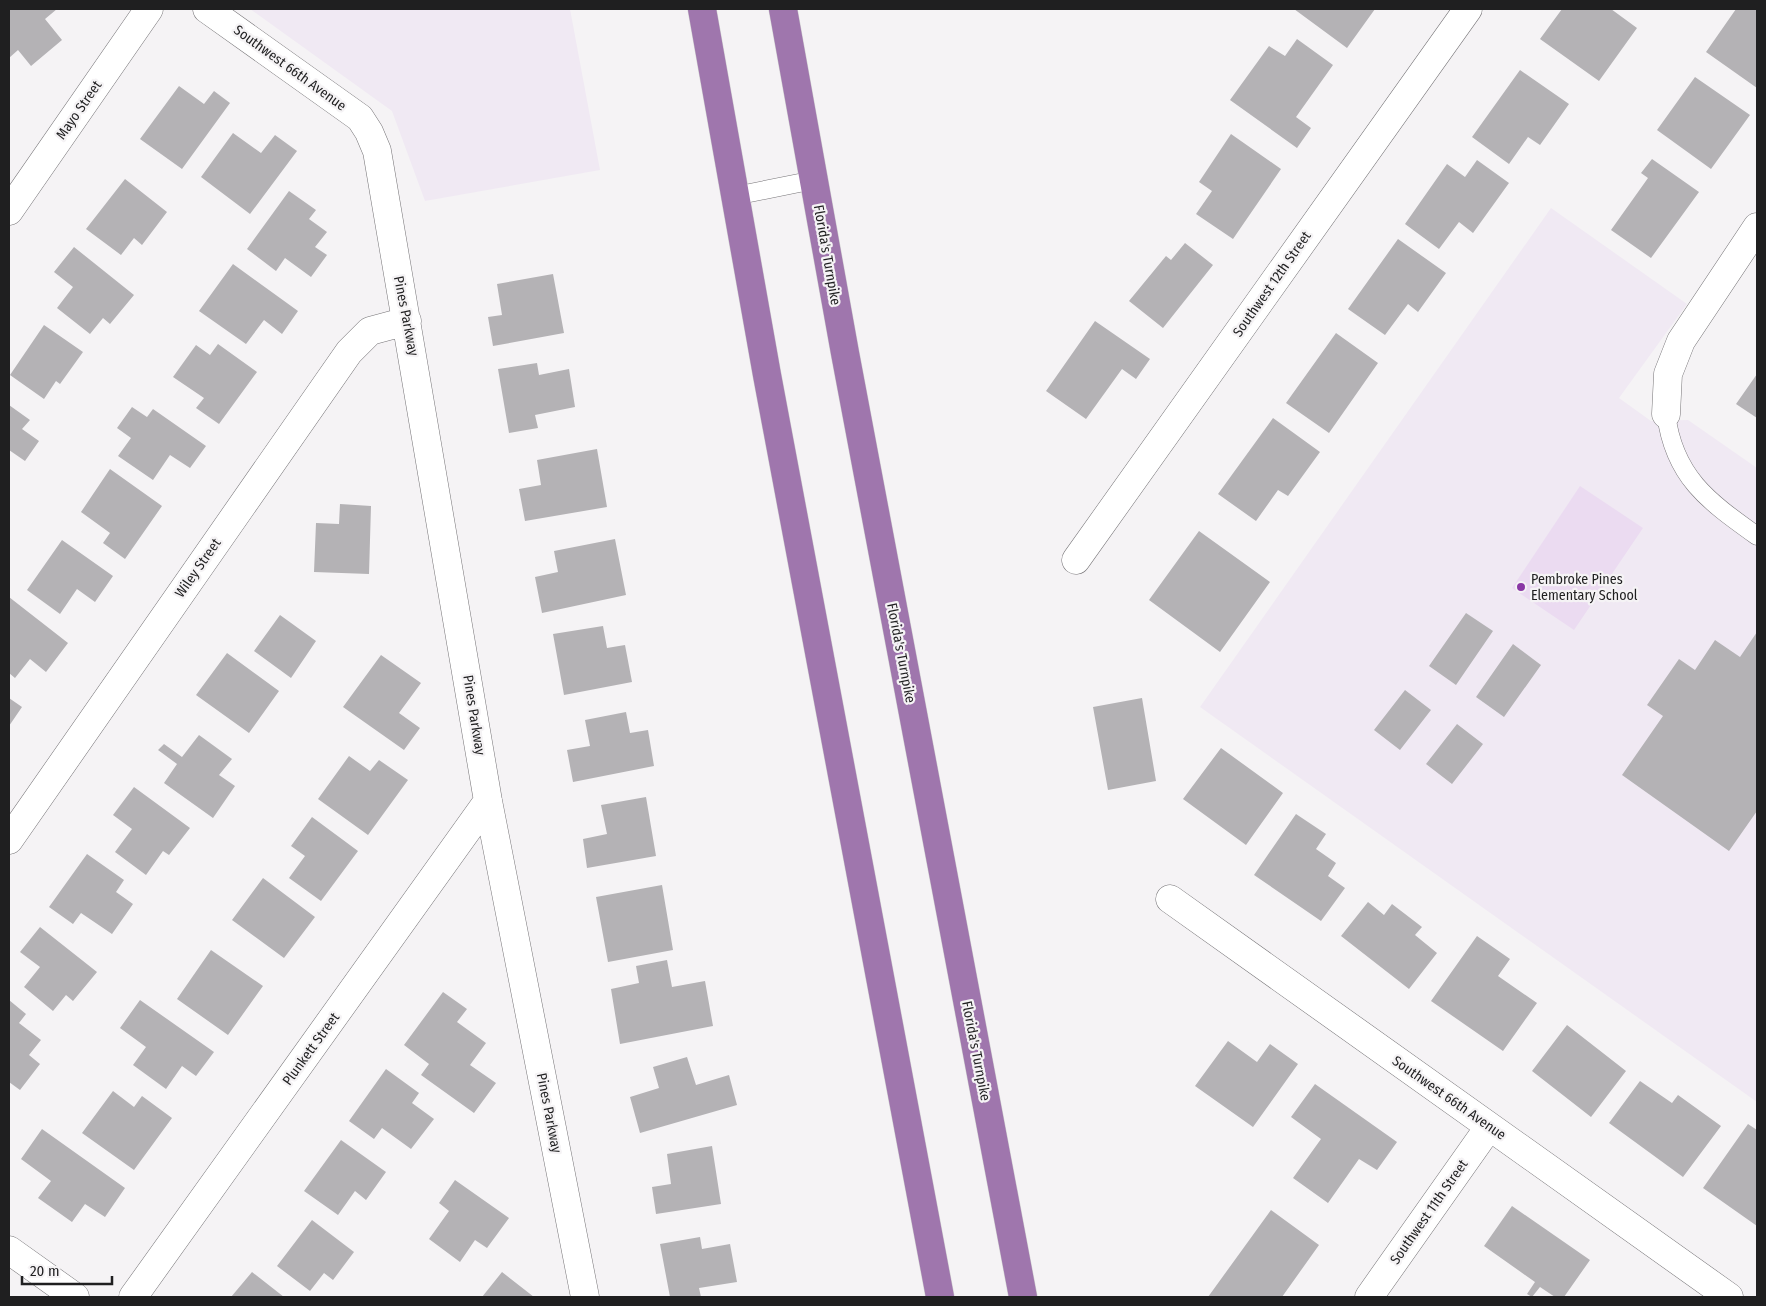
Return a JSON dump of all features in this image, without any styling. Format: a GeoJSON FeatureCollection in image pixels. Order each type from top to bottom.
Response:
{"type":"FeatureCollection","features":[{"type":"Feature","properties":{"kind":"highway"},"geometry":{"type":"LineString","coordinates":[[702,9],[735,196],[940,1297]]}},
{"type":"Feature","properties":{"kind":"highway","name":"Florida's Turnpike"},"geometry":{"type":"LineString","coordinates":[[783,9],[1022,1297]]}},
{"type":"Feature","properties":{"kind":"street","name":"Mayo Street"},"geometry":{"type":"LineString","coordinates":[[9,211],[149,9]]}},
{"type":"Feature","properties":{"kind":"street","name":"Southwest 66th Avenue"},"geometry":{"type":"LineString","coordinates":[[207,9],[360,118],[369,132]]}},
{"type":"Feature","properties":{"kind":"street","name":"Southwest 12th Street"},"geometry":{"type":"LineString","coordinates":[[1076,560],[1468,9]]}},
{"type":"Feature","properties":{"kind":"street","name":"Pines Parkway"},"geometry":{"type":"LineString","coordinates":[[369,132],[377,151],[488,800],[585,1297]]}},
{"type":"Feature","properties":{"kind":"street"},"geometry":{"type":"LineString","coordinates":[[1666,414],[1668,374],[1681,341],[1757,228]]}},
{"type":"Feature","properties":{"kind":"street","name":"Wiley Street"},"geometry":{"type":"LineString","coordinates":[[9,840],[349,352],[370,331],[407,321]]}},
{"type":"Feature","properties":{"kind":"street","name":"Plunkett Street"},"geometry":{"type":"LineString","coordinates":[[133,1297],[488,800]]}},
{"type":"Feature","properties":{"kind":"street","name":"Southwest 66th Avenue"},"geometry":{"type":"LineString","coordinates":[[1170,899],[1729,1297]]}},
{"type":"Feature","properties":{"kind":"street","name":"Southwest 11th Street"},"geometry":{"type":"LineString","coordinates":[[1369,1297],[1489,1127]]}},
{"type":"Feature","properties":{"kind":"street"},"geometry":{"type":"LineString","coordinates":[[9,1250],[75,1297]]}},
{"type":"Feature","properties":{"kind":"lane"},"geometry":{"type":"LineString","coordinates":[[735,196],[814,180]]}},
{"type":"Feature","properties":{"kind":"lane"},"geometry":{"type":"LineString","coordinates":[[1666,414],[1669,439],[1684,471],[1699,490],[1729,516],[1757,536]]}},
{"type":"Feature","properties":{"kind":"shaded area"},"geometry":{"type":"Polygon","coordinates":[[[250,9],[570,9],[600,170],[425,201],[392,111],[250,9]]]}},
{"type":"Feature","properties":{"kind":"shaded area","name":"Pembroke Pines Elementary School"},"geometry":{"type":"Polygon","coordinates":[[[1551,208],[1687,304],[1619,398],[1651,421],[1688,420],[1757,468],[1757,1102],[1200,707],[1551,208]]]}},
{"type":"Feature","properties":{"kind":"shaded area"},"geometry":{"type":"Polygon","coordinates":[[[1580,486],[1643,528],[1574,630],[1512,588],[1580,486]]]}},
{"type":"Feature","properties":{"kind":"building"},"geometry":{"type":"Polygon","coordinates":[[[9,9],[57,9],[45,19],[62,40],[31,66],[18,50],[9,58],[9,9]]]}},
{"type":"Feature","properties":{"kind":"building"},"geometry":{"type":"Polygon","coordinates":[[[1294,9],[1375,9],[1347,48],[1294,9]]]}},
{"type":"Feature","properties":{"kind":"building"},"geometry":{"type":"Polygon","coordinates":[[[1562,9],[1611,9],[1637,28],[1599,81],[1540,39],[1562,9]]]}},
{"type":"Feature","properties":{"kind":"building"},"geometry":{"type":"Polygon","coordinates":[[[1736,9],[1757,9],[1757,88],[1706,52],[1736,9]]]}},
{"type":"Feature","properties":{"kind":"building"},"geometry":{"type":"Polygon","coordinates":[[[1297,39],[1333,65],[1296,117],[1311,128],[1297,148],[1230,100],[1269,46],[1285,56],[1297,39]]]}},
{"type":"Feature","properties":{"kind":"building"},"geometry":{"type":"Polygon","coordinates":[[[1520,70],[1569,104],[1540,145],[1528,137],[1509,164],[1472,137],[1520,70]]]}},
{"type":"Feature","properties":{"kind":"building"},"geometry":{"type":"Polygon","coordinates":[[[1695,77],[1750,115],[1711,169],[1657,130],[1695,77]]]}},
{"type":"Feature","properties":{"kind":"building"},"geometry":{"type":"Polygon","coordinates":[[[179,86],[204,104],[214,91],[230,103],[182,169],[140,139],[179,86]]]}},
{"type":"Feature","properties":{"kind":"building"},"geometry":{"type":"Polygon","coordinates":[[[233,133],[261,153],[275,135],[297,151],[250,214],[201,177],[233,133]]]}},
{"type":"Feature","properties":{"kind":"building"},"geometry":{"type":"Polygon","coordinates":[[[1231,134],[1281,169],[1233,239],[1196,214],[1212,191],[1199,182],[1231,134]]]}},
{"type":"Feature","properties":{"kind":"building"},"geometry":{"type":"Polygon","coordinates":[[[1652,159],[1699,192],[1651,258],[1611,230],[1648,178],[1641,173],[1652,159]]]}},
{"type":"Feature","properties":{"kind":"building"},"geometry":{"type":"Polygon","coordinates":[[[1477,160],[1509,183],[1473,233],[1459,222],[1439,249],[1405,224],[1447,164],[1465,177],[1477,160]]]}},
{"type":"Feature","properties":{"kind":"building"},"geometry":{"type":"Polygon","coordinates":[[[125,179],[167,212],[142,245],[134,238],[121,255],[86,229],[125,179]]]}},
{"type":"Feature","properties":{"kind":"building"},"geometry":{"type":"Polygon","coordinates":[[[289,191],[316,210],[309,219],[327,232],[315,247],[327,255],[311,277],[285,258],[276,271],[247,249],[289,191]]]}},
{"type":"Feature","properties":{"kind":"building"},"geometry":{"type":"Polygon","coordinates":[[[1398,239],[1446,273],[1418,312],[1408,304],[1385,335],[1348,309],[1398,239]]]}},
{"type":"Feature","properties":{"kind":"building"},"geometry":{"type":"Polygon","coordinates":[[[1185,243],[1213,265],[1163,328],[1129,301],[1166,256],[1171,260],[1185,243]]]}},
{"type":"Feature","properties":{"kind":"building"},"geometry":{"type":"Polygon","coordinates":[[[74,247],[134,295],[110,324],[103,318],[90,334],[57,308],[73,287],[54,272],[74,247]]]}},
{"type":"Feature","properties":{"kind":"building"},"geometry":{"type":"Polygon","coordinates":[[[233,264],[298,311],[282,334],[264,320],[246,344],[199,311],[233,264]]]}},
{"type":"Feature","properties":{"kind":"building"},"geometry":{"type":"Polygon","coordinates":[[[553,274],[564,333],[493,346],[488,317],[502,315],[497,284],[553,274]]]}},
{"type":"Feature","properties":{"kind":"building"},"geometry":{"type":"Polygon","coordinates":[[[1095,321],[1150,359],[1136,379],[1122,369],[1086,419],[1046,391],[1095,321]]]}},
{"type":"Feature","properties":{"kind":"building"},"geometry":{"type":"Polygon","coordinates":[[[44,325],[83,352],[60,384],[56,381],[44,399],[10,375],[44,325]]]}},
{"type":"Feature","properties":{"kind":"building"},"geometry":{"type":"Polygon","coordinates":[[[1336,333],[1378,363],[1329,433],[1286,403],[1336,333]]]}},
{"type":"Feature","properties":{"kind":"building"},"geometry":{"type":"Polygon","coordinates":[[[218,344],[257,372],[219,424],[196,408],[204,398],[173,377],[196,345],[210,355],[218,344]]]}},
{"type":"Feature","properties":{"kind":"building"},"geometry":{"type":"Polygon","coordinates":[[[537,363],[539,375],[569,369],[575,407],[535,415],[538,428],[509,433],[498,369],[537,363]]]}},
{"type":"Feature","properties":{"kind":"building"},"geometry":{"type":"Polygon","coordinates":[[[1757,374],[1757,418],[1736,404],[1757,374]]]}},
{"type":"Feature","properties":{"kind":"building"},"geometry":{"type":"Polygon","coordinates":[[[9,405],[30,420],[22,429],[39,441],[25,461],[9,450],[9,405]]]}},
{"type":"Feature","properties":{"kind":"building"},"geometry":{"type":"Polygon","coordinates":[[[132,407],[147,417],[153,409],[206,446],[190,468],[170,455],[153,480],[118,456],[131,438],[117,428],[132,407]]]}},
{"type":"Feature","properties":{"kind":"building"},"geometry":{"type":"Polygon","coordinates":[[[1273,418],[1320,452],[1288,496],[1278,490],[1256,521],[1218,494],[1273,418]]]}},
{"type":"Feature","properties":{"kind":"building"},"geometry":{"type":"Polygon","coordinates":[[[597,449],[607,507],[525,521],[519,489],[541,485],[537,460],[597,449]]]}},
{"type":"Feature","properties":{"kind":"building"},"geometry":{"type":"Polygon","coordinates":[[[110,469],[162,506],[125,559],[103,543],[110,533],[81,512],[110,469]]]}},
{"type":"Feature","properties":{"kind":"building"},"geometry":{"type":"Polygon","coordinates":[[[340,504],[371,506],[369,574],[314,572],[316,523],[339,524],[340,504]]]}},
{"type":"Feature","properties":{"kind":"building"},"geometry":{"type":"Polygon","coordinates":[[[1199,531],[1270,582],[1220,652],[1149,600],[1199,531]]]}},
{"type":"Feature","properties":{"kind":"building"},"geometry":{"type":"Polygon","coordinates":[[[615,539],[626,595],[542,613],[535,577],[558,572],[554,551],[615,539]]]}},
{"type":"Feature","properties":{"kind":"building"},"geometry":{"type":"Polygon","coordinates":[[[62,540],[113,576],[95,602],[77,589],[60,614],[27,590],[62,540]]]}},
{"type":"Feature","properties":{"kind":"building"},"geometry":{"type":"Polygon","coordinates":[[[9,597],[68,643],[46,672],[30,659],[15,678],[9,673],[9,597]]]}},
{"type":"Feature","properties":{"kind":"building"},"geometry":{"type":"Polygon","coordinates":[[[1466,613],[1493,631],[1456,685],[1429,666],[1466,613]]]}},
{"type":"Feature","properties":{"kind":"building"},"geometry":{"type":"Polygon","coordinates":[[[280,615],[316,641],[291,678],[254,651],[280,615]]]}},
{"type":"Feature","properties":{"kind":"building"},"geometry":{"type":"Polygon","coordinates":[[[603,626],[607,648],[625,645],[632,682],[564,695],[553,634],[603,626]]]}},
{"type":"Feature","properties":{"kind":"building"},"geometry":{"type":"Polygon","coordinates":[[[1757,632],[1757,811],[1729,851],[1622,775],[1663,716],[1647,705],[1679,659],[1695,670],[1715,640],[1740,657],[1757,632]]]}},
{"type":"Feature","properties":{"kind":"building"},"geometry":{"type":"Polygon","coordinates":[[[1513,644],[1541,665],[1504,717],[1476,697],[1513,644]]]}},
{"type":"Feature","properties":{"kind":"building"},"geometry":{"type":"Polygon","coordinates":[[[227,653],[279,691],[249,733],[196,695],[227,653]]]}},
{"type":"Feature","properties":{"kind":"building"},"geometry":{"type":"Polygon","coordinates":[[[381,655],[421,683],[399,713],[420,728],[404,750],[343,707],[381,655]]]}},
{"type":"Feature","properties":{"kind":"building"},"geometry":{"type":"Polygon","coordinates":[[[1405,690],[1431,710],[1400,750],[1374,730],[1405,690]]]}},
{"type":"Feature","properties":{"kind":"building"},"geometry":{"type":"Polygon","coordinates":[[[9,698],[22,707],[9,726],[9,698]]]}},
{"type":"Feature","properties":{"kind":"building"},"geometry":{"type":"Polygon","coordinates":[[[1142,698],[1156,781],[1108,790],[1093,707],[1142,698]]]}},
{"type":"Feature","properties":{"kind":"building"},"geometry":{"type":"Polygon","coordinates":[[[626,712],[630,733],[648,730],[654,766],[573,782],[567,750],[590,746],[585,720],[626,712]]]}},
{"type":"Feature","properties":{"kind":"building"},"geometry":{"type":"Polygon","coordinates":[[[1457,724],[1483,744],[1452,784],[1426,764],[1457,724]]]}},
{"type":"Feature","properties":{"kind":"building"},"geometry":{"type":"Polygon","coordinates":[[[199,735],[232,759],[219,775],[235,786],[213,818],[164,783],[177,764],[158,750],[164,744],[182,757],[199,735]]]}},
{"type":"Feature","properties":{"kind":"building"},"geometry":{"type":"Polygon","coordinates":[[[1221,748],[1283,793],[1246,845],[1183,799],[1221,748]]]}},
{"type":"Feature","properties":{"kind":"building"},"geometry":{"type":"Polygon","coordinates":[[[349,756],[370,771],[379,760],[408,780],[368,835],[318,799],[349,756]]]}},
{"type":"Feature","properties":{"kind":"building"},"geometry":{"type":"Polygon","coordinates":[[[134,787],[190,828],[169,855],[163,851],[146,875],[115,852],[132,829],[113,815],[134,787]]]}},
{"type":"Feature","properties":{"kind":"building"},"geometry":{"type":"Polygon","coordinates":[[[646,797],[656,856],[587,868],[583,839],[607,834],[601,805],[646,797]]]}},
{"type":"Feature","properties":{"kind":"building"},"geometry":{"type":"Polygon","coordinates":[[[1296,814],[1326,834],[1316,849],[1336,863],[1328,876],[1345,888],[1321,921],[1254,875],[1296,814]]]}},
{"type":"Feature","properties":{"kind":"building"},"geometry":{"type":"Polygon","coordinates":[[[312,817],[358,851],[321,901],[289,878],[305,856],[291,846],[312,817]]]}},
{"type":"Feature","properties":{"kind":"building"},"geometry":{"type":"Polygon","coordinates":[[[87,854],[124,880],[116,892],[133,904],[112,934],[81,913],[73,924],[49,907],[87,854]]]}},
{"type":"Feature","properties":{"kind":"building"},"geometry":{"type":"Polygon","coordinates":[[[263,878],[315,917],[284,958],[232,920],[263,878]]]}},
{"type":"Feature","properties":{"kind":"building"},"geometry":{"type":"Polygon","coordinates":[[[662,885],[673,950],[608,962],[596,897],[662,885]]]}},
{"type":"Feature","properties":{"kind":"building"},"geometry":{"type":"Polygon","coordinates":[[[1368,902],[1384,915],[1392,904],[1422,927],[1415,935],[1437,953],[1409,989],[1341,936],[1368,902]]]}},
{"type":"Feature","properties":{"kind":"building"},"geometry":{"type":"Polygon","coordinates":[[[40,927],[97,972],[73,1001],[66,995],[53,1011],[24,987],[40,967],[20,952],[40,927]]]}},
{"type":"Feature","properties":{"kind":"building"},"geometry":{"type":"Polygon","coordinates":[[[1477,936],[1510,959],[1498,976],[1537,1003],[1503,1051],[1431,1001],[1477,936]]]}},
{"type":"Feature","properties":{"kind":"building"},"geometry":{"type":"Polygon","coordinates":[[[211,950],[263,986],[228,1035],[177,999],[211,950]]]}},
{"type":"Feature","properties":{"kind":"building"},"geometry":{"type":"Polygon","coordinates":[[[667,960],[672,987],[705,981],[713,1026],[620,1044],[611,989],[639,983],[636,966],[667,960]]]}},
{"type":"Feature","properties":{"kind":"building"},"geometry":{"type":"Polygon","coordinates":[[[443,992],[467,1009],[457,1022],[486,1043],[470,1065],[496,1083],[474,1113],[421,1075],[429,1064],[404,1045],[443,992]]]}},
{"type":"Feature","properties":{"kind":"building"},"geometry":{"type":"Polygon","coordinates":[[[9,1000],[26,1014],[19,1023],[41,1040],[29,1055],[40,1064],[20,1090],[9,1082],[9,1000]]]}},
{"type":"Feature","properties":{"kind":"building"},"geometry":{"type":"Polygon","coordinates":[[[140,1000],[214,1052],[196,1076],[182,1066],[166,1089],[133,1065],[146,1047],[120,1028],[140,1000]]]}},
{"type":"Feature","properties":{"kind":"building"},"geometry":{"type":"Polygon","coordinates":[[[1567,1025],[1626,1071],[1591,1117],[1532,1071],[1567,1025]]]}},
{"type":"Feature","properties":{"kind":"building"},"geometry":{"type":"Polygon","coordinates":[[[1228,1041],[1257,1062],[1270,1044],[1298,1064],[1253,1127],[1195,1086],[1228,1041]]]}},
{"type":"Feature","properties":{"kind":"building"},"geometry":{"type":"Polygon","coordinates":[[[687,1057],[696,1085],[729,1075],[737,1105],[640,1133],[630,1097],[659,1088],[653,1067],[687,1057]]]}},
{"type":"Feature","properties":{"kind":"building"},"geometry":{"type":"Polygon","coordinates":[[[386,1069],[419,1093],[412,1103],[434,1119],[411,1149],[382,1128],[374,1139],[349,1121],[386,1069]]]}},
{"type":"Feature","properties":{"kind":"building"},"geometry":{"type":"Polygon","coordinates":[[[1640,1081],[1672,1103],[1678,1095],[1721,1126],[1683,1177],[1609,1123],[1640,1081]]]}},
{"type":"Feature","properties":{"kind":"building"},"geometry":{"type":"Polygon","coordinates":[[[1315,1084],[1397,1142],[1377,1170],[1359,1159],[1328,1203],[1293,1178],[1321,1139],[1291,1117],[1315,1084]]]}},
{"type":"Feature","properties":{"kind":"building"},"geometry":{"type":"Polygon","coordinates":[[[113,1091],[134,1107],[142,1096],[172,1118],[134,1170],[82,1133],[113,1091]]]}},
{"type":"Feature","properties":{"kind":"building"},"geometry":{"type":"Polygon","coordinates":[[[1748,1124],[1757,1130],[1757,1226],[1703,1188],[1748,1124]]]}},
{"type":"Feature","properties":{"kind":"building"},"geometry":{"type":"Polygon","coordinates":[[[42,1129],[125,1188],[105,1217],[85,1204],[72,1222],[38,1198],[51,1181],[21,1159],[42,1129]]]}},
{"type":"Feature","properties":{"kind":"building"},"geometry":{"type":"Polygon","coordinates":[[[341,1140],[386,1172],[366,1200],[355,1191],[338,1215],[304,1191],[341,1140]]]}},
{"type":"Feature","properties":{"kind":"building"},"geometry":{"type":"Polygon","coordinates":[[[712,1146],[721,1204],[656,1214],[652,1187],[671,1184],[667,1154],[712,1146]]]}},
{"type":"Feature","properties":{"kind":"building"},"geometry":{"type":"Polygon","coordinates":[[[455,1180],[509,1218],[487,1248],[475,1240],[460,1262],[429,1239],[449,1211],[439,1203],[455,1180]]]}},
{"type":"Feature","properties":{"kind":"building"},"geometry":{"type":"Polygon","coordinates":[[[1512,1206],[1590,1260],[1564,1297],[1555,1297],[1540,1287],[1532,1297],[1527,1294],[1535,1282],[1484,1246],[1512,1206]]]}},
{"type":"Feature","properties":{"kind":"building"},"geometry":{"type":"Polygon","coordinates":[[[1271,1210],[1319,1245],[1282,1297],[1208,1297],[1271,1210]]]}},
{"type":"Feature","properties":{"kind":"building"},"geometry":{"type":"Polygon","coordinates":[[[312,1220],[354,1252],[333,1280],[324,1273],[310,1291],[277,1266],[312,1220]]]}},
{"type":"Feature","properties":{"kind":"building"},"geometry":{"type":"Polygon","coordinates":[[[700,1237],[702,1249],[730,1244],[737,1282],[699,1288],[701,1297],[670,1297],[660,1244],[700,1237]]]}},
{"type":"Feature","properties":{"kind":"building"},"geometry":{"type":"Polygon","coordinates":[[[252,1272],[284,1297],[231,1297],[252,1272]]]}},
{"type":"Feature","properties":{"kind":"building"},"geometry":{"type":"Polygon","coordinates":[[[502,1272],[534,1297],[482,1297],[502,1272]]]}},
{"type":"Feature","properties":{"kind":"place","name":"Pembroke Pines Elementary School"},"geometry":{"type":"Point","coordinates":[1521,587]}}]}
